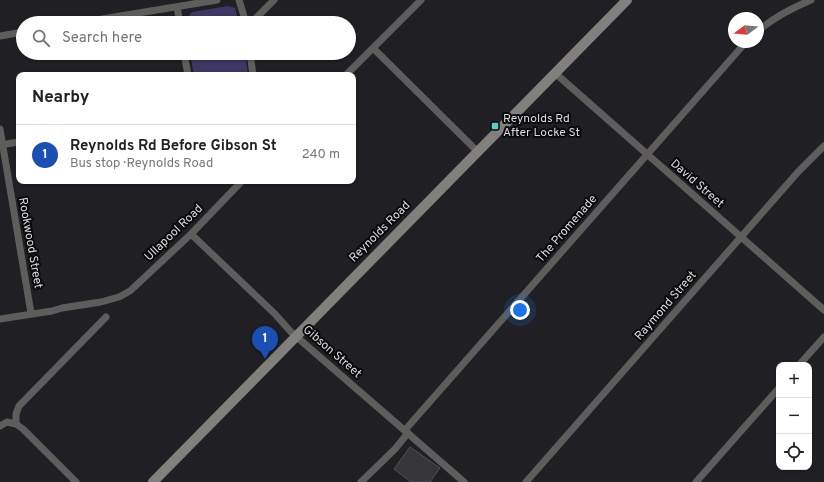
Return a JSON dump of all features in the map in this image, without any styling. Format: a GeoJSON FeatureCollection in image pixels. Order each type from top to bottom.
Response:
{"type":"FeatureCollection","features":[{"type":"Feature","properties":{"kind":"street"},"geometry":{"type":"LineString","coordinates":[[121,16],[217,0]]}},
{"type":"Feature","properties":{"kind":"street"},"geometry":{"type":"LineString","coordinates":[[240,0],[244,16]]}},
{"type":"Feature","properties":{"kind":"street"},"geometry":{"type":"LineString","coordinates":[[258,16],[274,0]]}},
{"type":"Feature","properties":{"kind":"street"},"geometry":{"type":"LineString","coordinates":[[349,72],[421,0]]}},
{"type":"Feature","properties":{"kind":"street","name":"Reynolds Road"},"geometry":{"type":"LineString","coordinates":[[153,482],[627,0]]}},
{"type":"Feature","properties":{"kind":"street"},"geometry":{"type":"LineString","coordinates":[[764,27],[780,15],[811,0]]}},
{"type":"Feature","properties":{"kind":"street"},"geometry":{"type":"LineString","coordinates":[[177,7],[179,16]]}},
{"type":"Feature","properties":{"kind":"street"},"geometry":{"type":"LineString","coordinates":[[0,36],[16,33]]}},
{"type":"Feature","properties":{"kind":"street"},"geometry":{"type":"LineString","coordinates":[[373,48],[478,152]]}},
{"type":"Feature","properties":{"kind":"street","name":"The Promenade"},"geometry":{"type":"LineString","coordinates":[[362,482],[394,449],[406,432],[741,48]]}},
{"type":"Feature","properties":{"kind":"street"},"geometry":{"type":"LineString","coordinates":[[185,60],[187,72]]}},
{"type":"Feature","properties":{"kind":"street"},"geometry":{"type":"LineString","coordinates":[[251,60],[253,72]]}},
{"type":"Feature","properties":{"kind":"street","name":"David Street"},"geometry":{"type":"LineString","coordinates":[[555,74],[824,310]]}},
{"type":"Feature","properties":{"kind":"street","name":"Rookwood Street"},"geometry":{"type":"LineString","coordinates":[[0,129],[1,145],[31,314]]}},
{"type":"Feature","properties":{"kind":"street"},"geometry":{"type":"LineString","coordinates":[[1,145],[16,142]]}},
{"type":"Feature","properties":{"kind":"street","name":"Raymond Street"},"geometry":{"type":"LineString","coordinates":[[526,482],[798,172],[824,146]]}},
{"type":"Feature","properties":{"kind":"street","name":"Ullapool Road"},"geometry":{"type":"LineString","coordinates":[[0,319],[101,302],[119,297],[135,286],[191,234],[239,184]]}},
{"type":"Feature","properties":{"kind":"street","name":"Gibson Street"},"geometry":{"type":"LineString","coordinates":[[191,234],[296,336],[464,482]]}},
{"type":"Feature","properties":{"kind":"street"},"geometry":{"type":"LineString","coordinates":[[16,424],[16,414],[19,406],[106,317]]}},
{"type":"Feature","properties":{"kind":"street"},"geometry":{"type":"LineString","coordinates":[[802,362],[824,337]]}},
{"type":"Feature","properties":{"kind":"street"},"geometry":{"type":"LineString","coordinates":[[696,482],[776,391]]}},
{"type":"Feature","properties":{"kind":"street"},"geometry":{"type":"LineString","coordinates":[[0,426],[7,422],[16,424],[23,429],[76,482]]}},
{"type":"Feature","properties":{"kind":"shaded area"},"geometry":{"type":"Polygon","coordinates":[[[228,6],[235,8],[237,16],[188,16],[192,12],[228,6]]]}},
{"type":"Feature","properties":{"kind":"shaded area"},"geometry":{"type":"Polygon","coordinates":[[[191,60],[246,60],[248,72],[193,72],[191,60]]]}},
{"type":"Feature","properties":{"kind":"building"},"geometry":{"type":"Polygon","coordinates":[[[410,447],[440,468],[430,482],[411,482],[394,469],[410,447]]]}},
{"type":"Feature","properties":{"kind":"place","name":"Reynolds Rd After Locke St"},"geometry":{"type":"Point","coordinates":[495,126]}},
{"type":"Feature","properties":{"kind":"place","name":"Reynolds Rd Before Gibson St"},"geometry":{"type":"Point","coordinates":[265,359]}}]}
